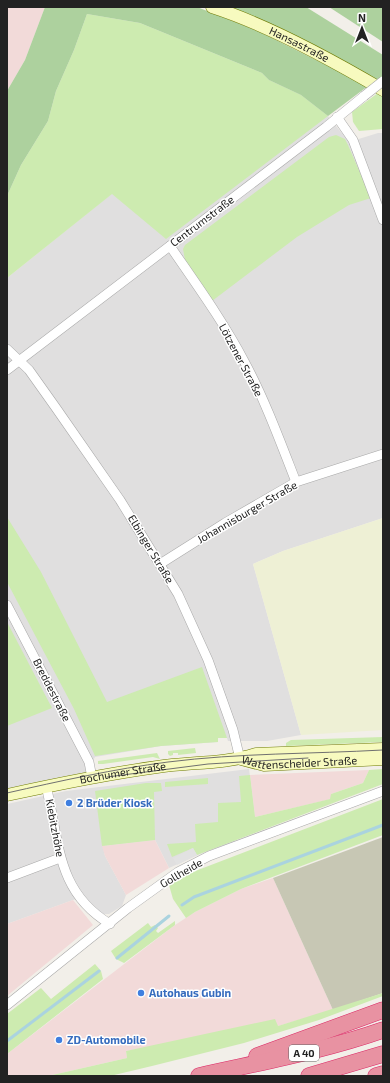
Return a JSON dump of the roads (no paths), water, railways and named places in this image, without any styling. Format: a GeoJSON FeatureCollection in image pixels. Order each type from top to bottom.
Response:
{"type":"FeatureCollection","features":[{"type":"Feature","properties":{"kind":"highway"},"geometry":{"type":"LineString","coordinates":[[223,1070],[251,1058],[383,1010]]}},
{"type":"Feature","properties":{"kind":"highway","name":"A 40"},"geometry":{"type":"LineString","coordinates":[[199,1076],[354,1040],[383,1030]]}},
{"type":"Feature","properties":{"kind":"highway","name":"A 40"},"geometry":{"type":"LineString","coordinates":[[309,1076],[383,1054]]}},
{"type":"Feature","properties":{"kind":"highway"},"geometry":{"type":"LineString","coordinates":[[376,1076],[383,1074]]}},
{"type":"Feature","properties":{"kind":"main road","name":"Hansastraße"},"geometry":{"type":"LineString","coordinates":[[212,7],[282,36],[337,64],[383,90]]}},
{"type":"Feature","properties":{"kind":"main road","name":"Wattenscheider Straße"},"geometry":{"type":"LineString","coordinates":[[240,759],[256,754],[383,749]]}},
{"type":"Feature","properties":{"kind":"main road","name":"Wattenscheider Straße"},"geometry":{"type":"LineString","coordinates":[[240,759],[264,765],[383,759]]}},
{"type":"Feature","properties":{"kind":"main road","name":"Bochumer Straße"},"geometry":{"type":"LineString","coordinates":[[7,795],[46,786],[167,766],[240,759]]}},
{"type":"Feature","properties":{"kind":"street","name":"Centrumstraße"},"geometry":{"type":"LineString","coordinates":[[7,370],[21,361],[383,81]]}},
{"type":"Feature","properties":{"kind":"street"},"geometry":{"type":"LineString","coordinates":[[337,117],[353,140],[383,220]]}},
{"type":"Feature","properties":{"kind":"street","name":"Lötzener Straße"},"geometry":{"type":"LineString","coordinates":[[170,246],[210,305],[245,362],[278,435],[296,482]]}},
{"type":"Feature","properties":{"kind":"street"},"geometry":{"type":"LineString","coordinates":[[7,349],[21,361]]}},
{"type":"Feature","properties":{"kind":"street","name":"Elbinger Straße"},"geometry":{"type":"LineString","coordinates":[[21,361],[120,500],[178,594],[208,660],[233,730],[240,759]]}},
{"type":"Feature","properties":{"kind":"street","name":"Johannisburger Straße"},"geometry":{"type":"LineString","coordinates":[[160,564],[225,523],[296,482],[383,454]]}},
{"type":"Feature","properties":{"kind":"street","name":"Breddestraße"},"geometry":{"type":"LineString","coordinates":[[7,605],[89,762],[92,778]]}},
{"type":"Feature","properties":{"kind":"street","name":"Kiebitzhöhe"},"geometry":{"type":"LineString","coordinates":[[46,786],[60,858],[72,884],[85,903],[98,916],[110,924]]}},
{"type":"Feature","properties":{"kind":"street","name":"Gollheide"},"geometry":{"type":"LineString","coordinates":[[7,1005],[161,883],[178,872],[209,856],[383,791]]}},
{"type":"Feature","properties":{"kind":"street"},"geometry":{"type":"LineString","coordinates":[[7,878],[60,858]]}},
{"type":"Feature","properties":{"kind":"waterway"},"geometry":{"type":"LineString","coordinates":[[182,905],[194,897],[383,825]]}},
{"type":"Feature","properties":{"kind":"waterway"},"geometry":{"type":"LineString","coordinates":[[117,958],[169,916]]}},
{"type":"Feature","properties":{"kind":"waterway"},"geometry":{"type":"LineString","coordinates":[[7,1041],[99,971]]}},
{"type":"Feature","properties":{"kind":"tram line"},"geometry":{"type":"LineString","coordinates":[[7,793],[107,772],[168,762],[248,755],[383,750]]}},
{"type":"Feature","properties":{"kind":"tram line"},"geometry":{"type":"LineString","coordinates":[[107,777],[208,764],[308,758]]}},
{"type":"Feature","properties":{"kind":"place","name":"2 Brüder Kiosk"},"geometry":{"type":"Point","coordinates":[69,803]}},
{"type":"Feature","properties":{"kind":"place","name":"Autohaus Gubin"},"geometry":{"type":"Point","coordinates":[141,993]}},
{"type":"Feature","properties":{"kind":"place","name":"ZD-Automobile"},"geometry":{"type":"Point","coordinates":[59,1040]}}]}
